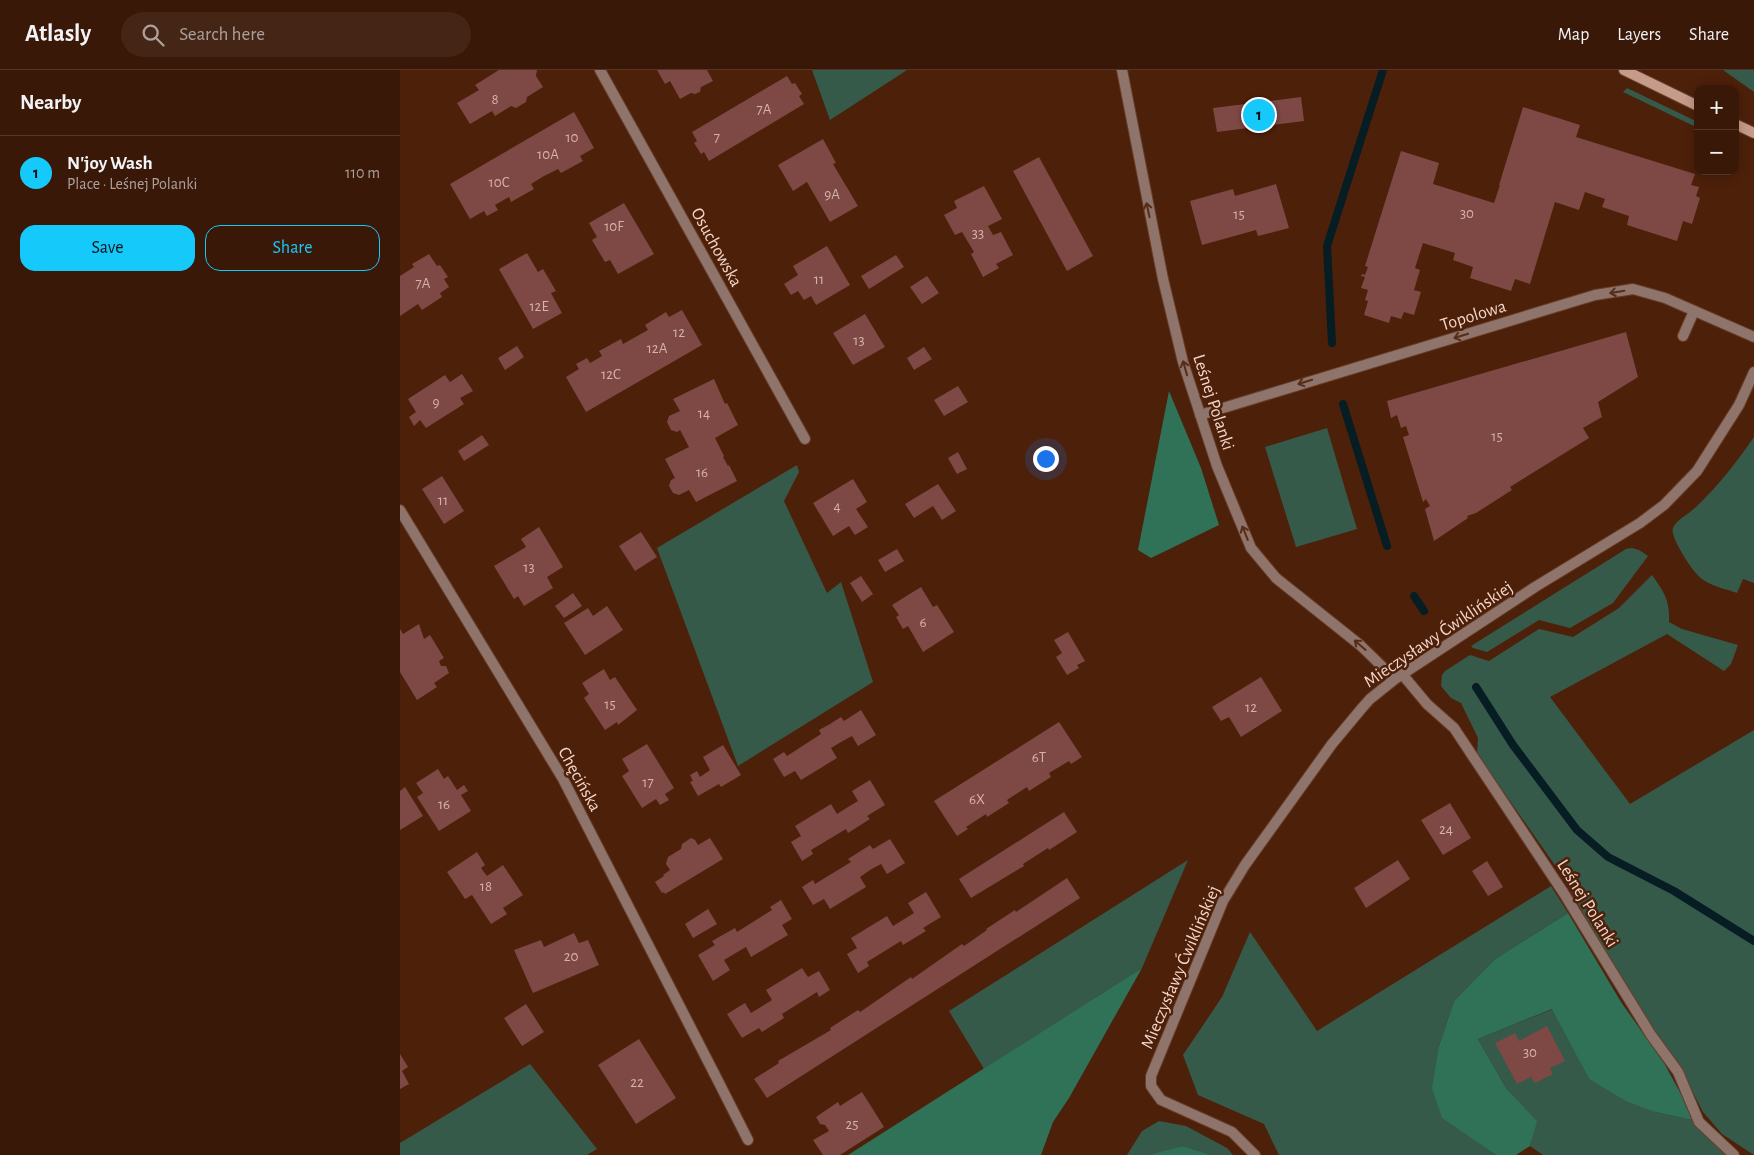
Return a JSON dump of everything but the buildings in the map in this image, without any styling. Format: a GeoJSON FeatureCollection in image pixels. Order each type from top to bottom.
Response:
{"type":"FeatureCollection","features":[{"type":"Feature","properties":{"kind":"street","name":"Osuchowska"},"geometry":{"type":"LineString","coordinates":[[600,70],[805,439]]}},
{"type":"Feature","properties":{"kind":"street","name":"Leśnej Polanki"},"geometry":{"type":"LineString","coordinates":[[1122,70],[1170,313],[1186,373],[1217,466],[1251,548],[1276,578],[1399,677],[1454,728],[1563,892],[1651,1035],[1678,1072],[1699,1122],[1734,1155]]}},
{"type":"Feature","properties":{"kind":"street"},"geometry":{"type":"LineString","coordinates":[[1624,70],[1694,104]]}},
{"type":"Feature","properties":{"kind":"street"},"geometry":{"type":"LineString","coordinates":[[1739,126],[1754,133]]}},
{"type":"Feature","properties":{"kind":"street","name":"Topolowa"},"geometry":{"type":"LineString","coordinates":[[1200,415],[1595,296],[1633,290],[1665,298],[1754,337]]}},
{"type":"Feature","properties":{"kind":"street"},"geometry":{"type":"LineString","coordinates":[[1683,336],[1694,311]]}},
{"type":"Feature","properties":{"kind":"street","name":"Mieczysławy Ćwiklińskiej"},"geometry":{"type":"LineString","coordinates":[[1255,1155],[1232,1132],[1161,1100],[1151,1086],[1151,1076],[1223,901],[1245,865],[1332,744],[1370,698],[1536,587],[1640,523],[1664,505],[1697,472],[1739,405],[1754,372]]}},
{"type":"Feature","properties":{"kind":"street","name":"Chęcińska"},"geometry":{"type":"LineString","coordinates":[[400,510],[563,779],[748,1140]]}},
{"type":"Feature","properties":{"kind":"green space"},"geometry":{"type":"Polygon","coordinates":[[[812,70],[907,70],[830,120],[812,70]]]}},
{"type":"Feature","properties":{"kind":"green space"},"geometry":{"type":"Polygon","coordinates":[[[1723,70],[1754,70],[1754,92],[1723,70]]]}},
{"type":"Feature","properties":{"kind":"green space"},"geometry":{"type":"Polygon","coordinates":[[[1627,88],[1694,120],[1694,126],[1623,92],[1627,88]]]}},
{"type":"Feature","properties":{"kind":"green space"},"geometry":{"type":"Polygon","coordinates":[[[1169,391],[1201,468],[1219,525],[1151,558],[1138,550],[1169,391]]]}},
{"type":"Feature","properties":{"kind":"green space"},"geometry":{"type":"Polygon","coordinates":[[[1327,428],[1357,529],[1296,547],[1265,447],[1327,428]]]}},
{"type":"Feature","properties":{"kind":"green space"},"geometry":{"type":"Polygon","coordinates":[[[1754,437],[1754,583],[1743,579],[1737,593],[1710,584],[1698,576],[1678,546],[1673,528],[1720,482],[1754,437]]]}},
{"type":"Feature","properties":{"kind":"green space"},"geometry":{"type":"Polygon","coordinates":[[[797,465],[799,472],[784,501],[827,593],[841,582],[873,682],[738,766],[657,548],[797,465]]]}},
{"type":"Feature","properties":{"kind":"green space"},"geometry":{"type":"Polygon","coordinates":[[[1632,548],[1648,556],[1613,603],[1570,628],[1539,620],[1487,652],[1471,646],[1626,549],[1632,548]]]}},
{"type":"Feature","properties":{"kind":"green space"},"geometry":{"type":"Polygon","coordinates":[[[1652,575],[1665,597],[1669,622],[1682,629],[1738,645],[1731,664],[1724,671],[1667,634],[1550,697],[1630,804],[1754,730],[1754,1155],[1722,1134],[1703,1112],[1686,1079],[1641,1014],[1559,871],[1477,754],[1478,738],[1461,703],[1451,698],[1441,686],[1442,675],[1445,671],[1470,655],[1489,661],[1539,629],[1573,637],[1619,608],[1652,575]]]}},
{"type":"Feature","properties":{"kind":"green space"},"geometry":{"type":"Polygon","coordinates":[[[1188,860],[1142,968],[984,1069],[949,1011],[1188,860]]]}},
{"type":"Feature","properties":{"kind":"green space"},"geometry":{"type":"Polygon","coordinates":[[[1551,886],[1568,913],[1495,959],[1454,1001],[1439,1046],[1442,1117],[1496,1155],[1279,1155],[1264,1124],[1198,1095],[1183,1055],[1222,997],[1250,932],[1317,1031],[1551,886]]]}},
{"type":"Feature","properties":{"kind":"green space"},"geometry":{"type":"Polygon","coordinates":[[[1568,913],[1621,1002],[1664,1063],[1681,1094],[1692,1120],[1655,1112],[1626,1101],[1589,1079],[1552,1009],[1478,1039],[1506,1088],[1537,1121],[1530,1146],[1516,1155],[1496,1155],[1442,1118],[1432,1088],[1439,1046],[1454,1001],[1495,959],[1568,913]]]}},
{"type":"Feature","properties":{"kind":"green space"},"geometry":{"type":"Polygon","coordinates":[[[1142,968],[1069,1098],[1053,1122],[1041,1155],[848,1155],[1142,968]]]}},
{"type":"Feature","properties":{"kind":"green space"},"geometry":{"type":"Polygon","coordinates":[[[1553,1009],[1589,1079],[1655,1112],[1692,1120],[1730,1155],[1543,1155],[1530,1146],[1536,1121],[1506,1088],[1478,1039],[1553,1009]]]}},
{"type":"Feature","properties":{"kind":"green space"},"geometry":{"type":"Polygon","coordinates":[[[530,1064],[597,1149],[587,1155],[400,1155],[400,1143],[530,1064]]]}},
{"type":"Feature","properties":{"kind":"green space"},"geometry":{"type":"Polygon","coordinates":[[[1159,1121],[1186,1126],[1227,1148],[1233,1155],[1211,1155],[1183,1146],[1153,1155],[1127,1155],[1142,1131],[1159,1121]]]}},
{"type":"Feature","properties":{"kind":"green space"},"geometry":{"type":"Polygon","coordinates":[[[1183,1146],[1211,1155],[1153,1155],[1153,1154],[1183,1146]]]}},
{"type":"Feature","properties":{"kind":"waterway"},"geometry":{"type":"LineString","coordinates":[[1332,343],[1327,246],[1383,70]]}},
{"type":"Feature","properties":{"kind":"waterway"},"geometry":{"type":"LineString","coordinates":[[1343,404],[1387,546]]}},
{"type":"Feature","properties":{"kind":"waterway"},"geometry":{"type":"LineString","coordinates":[[1414,596],[1424,611]]}},
{"type":"Feature","properties":{"kind":"waterway"},"geometry":{"type":"LineString","coordinates":[[1476,687],[1513,745],[1577,830],[1608,857],[1674,891],[1754,941]]}},
{"type":"Feature","properties":{"kind":"place","name":"N'joy Wash"},"geometry":{"type":"Point","coordinates":[1259,115]}}]}
